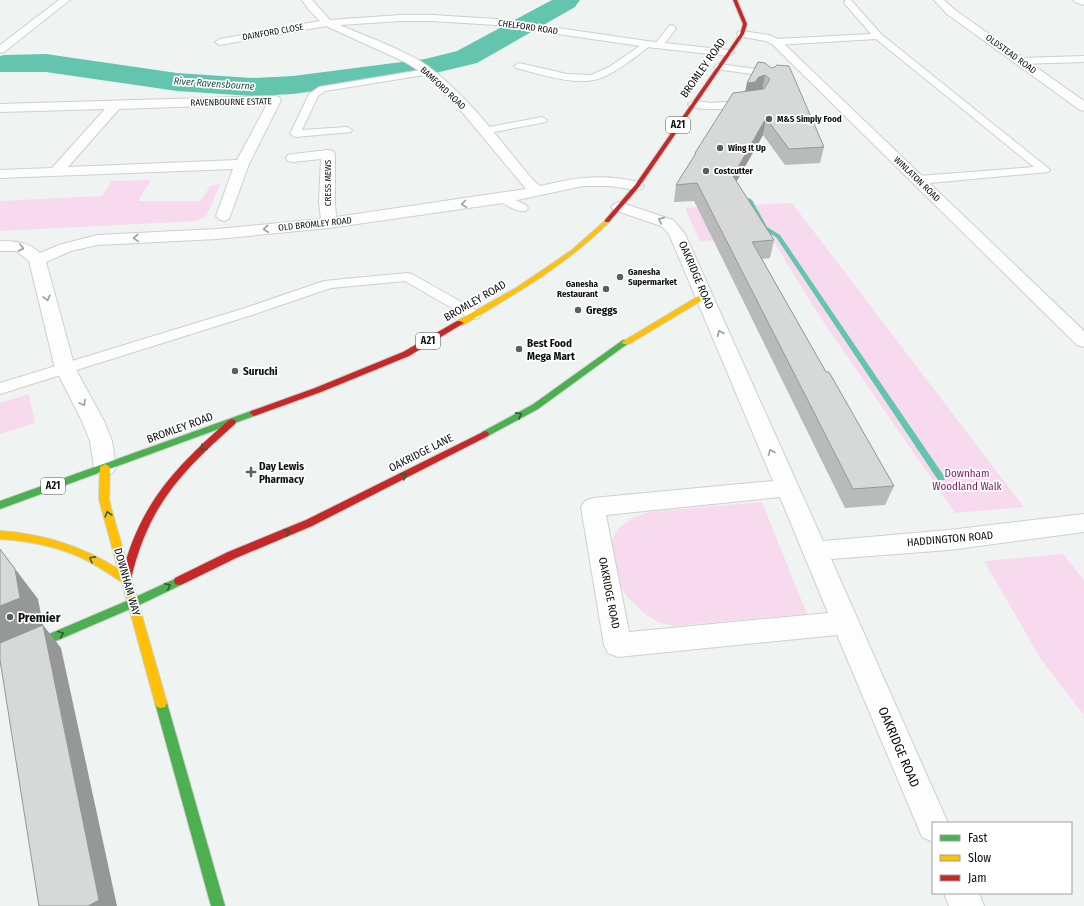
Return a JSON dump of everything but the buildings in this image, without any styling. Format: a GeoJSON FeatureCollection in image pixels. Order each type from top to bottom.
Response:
{"type":"FeatureCollection","features":[{"type":"Feature","properties":{"kind":"main road","name":"BROMLEY ROAD"},"geometry":{"type":"LineString","coordinates":[[0,505],[232,422],[318,390],[406,354],[524,286],[580,247],[620,207],[637,186],[692,104],[742,34],[745,24],[735,0]]}},
{"type":"Feature","properties":{"kind":"main road","name":"OAKRIDGE LANE"},"geometry":{"type":"LineString","coordinates":[[0,660],[133,603],[232,556],[309,523],[430,463],[535,407],[625,344],[705,296]]}},
{"type":"Feature","properties":{"kind":"main road"},"geometry":{"type":"LineString","coordinates":[[0,535],[34,538],[56,544],[89,557],[126,579],[136,544],[145,521],[162,492],[184,465],[232,422]]}},
{"type":"Feature","properties":{"kind":"main road","name":"DOWNHAM WAY"},"geometry":{"type":"LineString","coordinates":[[105,467],[104,499],[106,508],[218,906]]}},
{"type":"Feature","properties":{"kind":"street"},"geometry":{"type":"LineString","coordinates":[[0,50],[64,0]]}},
{"type":"Feature","properties":{"kind":"street","name":"BAMFORD ROAD"},"geometry":{"type":"LineString","coordinates":[[306,0],[327,23],[409,60],[426,71],[462,104],[528,183],[538,192]]}},
{"type":"Feature","properties":{"kind":"street","name":"OLDSTEAD ROAD"},"geometry":{"type":"LineString","coordinates":[[939,0],[951,12],[1084,108]]}},
{"type":"Feature","properties":{"kind":"street"},"geometry":{"type":"LineString","coordinates":[[1078,0],[1084,2]]}},
{"type":"Feature","properties":{"kind":"street","name":"CHELFORD ROAD"},"geometry":{"type":"LineString","coordinates":[[327,23],[400,18],[432,18],[496,22],[652,45],[728,53]]}},
{"type":"Feature","properties":{"kind":"street","name":"DAINFORD CLOSE"},"geometry":{"type":"LineString","coordinates":[[220,42],[327,23]]}},
{"type":"Feature","properties":{"kind":"street","name":"WINLATON ROAD"},"geometry":{"type":"LineString","coordinates":[[742,34],[769,38],[776,42],[1084,341]]}},
{"type":"Feature","properties":{"kind":"street","name":"RAVENBOURNE ESTATE"},"geometry":{"type":"LineString","coordinates":[[0,108],[276,100],[242,164],[224,216]]}},
{"type":"Feature","properties":{"kind":"street"},"geometry":{"type":"LineString","coordinates":[[57,171],[115,105]]}},
{"type":"Feature","properties":{"kind":"street","name":"CRESS MEWS"},"geometry":{"type":"LineString","coordinates":[[293,158],[328,154],[327,203],[329,223]]}},
{"type":"Feature","properties":{"kind":"street"},"geometry":{"type":"LineString","coordinates":[[0,174],[242,164]]}},
{"type":"Feature","properties":{"kind":"street","name":"OLD BROMLEY ROAD"},"geometry":{"type":"LineString","coordinates":[[37,260],[65,248],[97,240],[216,234],[329,223],[503,198],[583,182],[610,182],[637,186]]}},
{"type":"Feature","properties":{"kind":"street","name":"OAKRIDGE ROAD"},"geometry":{"type":"LineString","coordinates":[[620,207],[656,218],[674,227],[705,296],[786,488],[815,550],[932,824]]}},
{"type":"Feature","properties":{"kind":"street"},"geometry":{"type":"LineString","coordinates":[[0,246],[17,246],[24,248],[30,251],[37,260]]}},
{"type":"Feature","properties":{"kind":"street","name":"DOWNHAM WAY"},"geometry":{"type":"LineString","coordinates":[[37,260],[65,368],[93,421],[101,441],[105,467]]}},
{"type":"Feature","properties":{"kind":"street","name":"OAKRIDGE ROAD"},"geometry":{"type":"LineString","coordinates":[[786,488],[593,507],[618,645],[846,623]]}},
{"type":"Feature","properties":{"kind":"street","name":"HADDINGTON ROAD"},"geometry":{"type":"LineString","coordinates":[[815,550],[949,540],[1084,523]]}},
{"type":"Feature","properties":{"kind":"street"},"geometry":{"type":"LineString","coordinates":[[962,894],[967,906]]}},
{"type":"Feature","properties":{"kind":"lane"},"geometry":{"type":"LineString","coordinates":[[848,2],[878,36],[1044,170],[919,180]]}},
{"type":"Feature","properties":{"kind":"lane"},"geometry":{"type":"LineString","coordinates":[[519,66],[578,78],[591,79],[652,45],[672,28]]}},
{"type":"Feature","properties":{"kind":"lane"},"geometry":{"type":"LineString","coordinates":[[776,42],[878,36]]}},
{"type":"Feature","properties":{"kind":"lane"},"geometry":{"type":"LineString","coordinates":[[1020,61],[1084,60]]}},
{"type":"Feature","properties":{"kind":"lane"},"geometry":{"type":"LineString","coordinates":[[719,67],[771,74],[769,79]]}},
{"type":"Feature","properties":{"kind":"lane"},"geometry":{"type":"LineString","coordinates":[[347,130],[295,134],[314,94],[322,89],[426,71]]}},
{"type":"Feature","properties":{"kind":"lane"},"geometry":{"type":"LineString","coordinates":[[692,104],[712,106],[756,102],[758,99]]}},
{"type":"Feature","properties":{"kind":"lane"},"geometry":{"type":"LineString","coordinates":[[484,131],[542,120]]}},
{"type":"Feature","properties":{"kind":"lane"},"geometry":{"type":"LineString","coordinates":[[503,198],[522,208]]}},
{"type":"Feature","properties":{"kind":"lane"},"geometry":{"type":"LineString","coordinates":[[0,389],[240,314],[329,284],[407,277],[474,315]]}},
{"type":"Feature","properties":{"kind":"green space"},"geometry":{"type":"Polygon","coordinates":[[[151,180],[138,201],[201,201],[210,186],[220,184],[207,215],[197,221],[0,231],[0,201],[102,196],[112,181],[151,180]]]}},
{"type":"Feature","properties":{"kind":"green space","name":"Downham Woodland Walk"},"geometry":{"type":"Polygon","coordinates":[[[792,203],[1024,507],[955,513],[818,314],[771,237],[700,241],[685,208],[792,203]]]}},
{"type":"Feature","properties":{"kind":"green space"},"geometry":{"type":"Polygon","coordinates":[[[29,394],[35,423],[0,434],[0,403],[29,394]]]}},
{"type":"Feature","properties":{"kind":"green space"},"geometry":{"type":"Polygon","coordinates":[[[762,502],[807,614],[673,626],[658,622],[645,614],[628,598],[616,580],[610,554],[612,540],[618,529],[632,518],[648,512],[762,502]]]}},
{"type":"Feature","properties":{"kind":"green space"},"geometry":{"type":"Polygon","coordinates":[[[1063,554],[1084,580],[1084,715],[1042,661],[984,561],[1063,554]]]}},
{"type":"Feature","properties":{"kind":"waterway","name":"River Ravensbourne"},"geometry":{"type":"LineString","coordinates":[[521,27],[568,0]]}},
{"type":"Feature","properties":{"kind":"waterway","name":"River Ravensbourne"},"geometry":{"type":"LineString","coordinates":[[435,65],[467,57],[516,30]]}},
{"type":"Feature","properties":{"kind":"waterway","name":"River Ravensbourne"},"geometry":{"type":"LineString","coordinates":[[4,64],[46,63],[177,82],[252,87],[293,85],[423,67]]}},
{"type":"Feature","properties":{"kind":"waterway"},"geometry":{"type":"LineString","coordinates":[[749,200],[764,228],[778,236],[941,478]]}},
{"type":"Feature","properties":{"kind":"traffic: fast"},"geometry":{"type":"LineString","coordinates":[[485,434],[535,407],[626,342]]}},
{"type":"Feature","properties":{"kind":"traffic: fast"},"geometry":{"type":"LineString","coordinates":[[0,505],[254,413]]}},
{"type":"Feature","properties":{"kind":"traffic: fast"},"geometry":{"type":"LineString","coordinates":[[0,660],[133,603],[179,581]]}},
{"type":"Feature","properties":{"kind":"traffic: fast"},"geometry":{"type":"LineString","coordinates":[[161,703],[218,906]]}},
{"type":"Feature","properties":{"kind":"traffic: slow"},"geometry":{"type":"LineString","coordinates":[[460,323],[556,265],[591,237],[607,221]]}},
{"type":"Feature","properties":{"kind":"traffic: slow"},"geometry":{"type":"LineString","coordinates":[[626,342],[705,296]]}},
{"type":"Feature","properties":{"kind":"traffic: slow"},"geometry":{"type":"LineString","coordinates":[[105,467],[104,499],[106,508],[161,703]]}},
{"type":"Feature","properties":{"kind":"traffic: slow"},"geometry":{"type":"LineString","coordinates":[[0,535],[23,537],[57,544],[94,559],[126,579]]}},
{"type":"Feature","properties":{"kind":"traffic: jam"},"geometry":{"type":"LineString","coordinates":[[607,221],[637,186],[742,34],[745,24],[735,0]]}},
{"type":"Feature","properties":{"kind":"traffic: jam"},"geometry":{"type":"LineString","coordinates":[[254,413],[318,390],[406,354],[460,323]]}},
{"type":"Feature","properties":{"kind":"traffic: jam"},"geometry":{"type":"LineString","coordinates":[[126,579],[140,532],[160,496],[193,457],[232,422]]}},
{"type":"Feature","properties":{"kind":"traffic: jam"},"geometry":{"type":"LineString","coordinates":[[179,581],[232,555],[309,523],[485,434]]}},
{"type":"Feature","properties":{"kind":"place","name":"M&S Simply Food"},"geometry":{"type":"Point","coordinates":[769,119]}},
{"type":"Feature","properties":{"kind":"place","name":"Wing It Up"},"geometry":{"type":"Point","coordinates":[720,148]}},
{"type":"Feature","properties":{"kind":"place","name":"Costcutter"},"geometry":{"type":"Point","coordinates":[706,171]}},
{"type":"Feature","properties":{"kind":"place","name":"Ganesha Supermarket"},"geometry":{"type":"Point","coordinates":[620,277]}},
{"type":"Feature","properties":{"kind":"place","name":"Ganesha Restaurant"},"geometry":{"type":"Point","coordinates":[606,289]}},
{"type":"Feature","properties":{"kind":"place","name":"Greggs"},"geometry":{"type":"Point","coordinates":[578,310]}},
{"type":"Feature","properties":{"kind":"place","name":"Best Food Mega Mart"},"geometry":{"type":"Point","coordinates":[519,349]}},
{"type":"Feature","properties":{"kind":"place","name":"Suruchi"},"geometry":{"type":"Point","coordinates":[235,371]}},
{"type":"Feature","properties":{"kind":"place","name":"Day Lewis Pharmacy"},"geometry":{"type":"Point","coordinates":[251,472]}},
{"type":"Feature","properties":{"kind":"place","name":"Premier"},"geometry":{"type":"Point","coordinates":[10,617]}}]}
